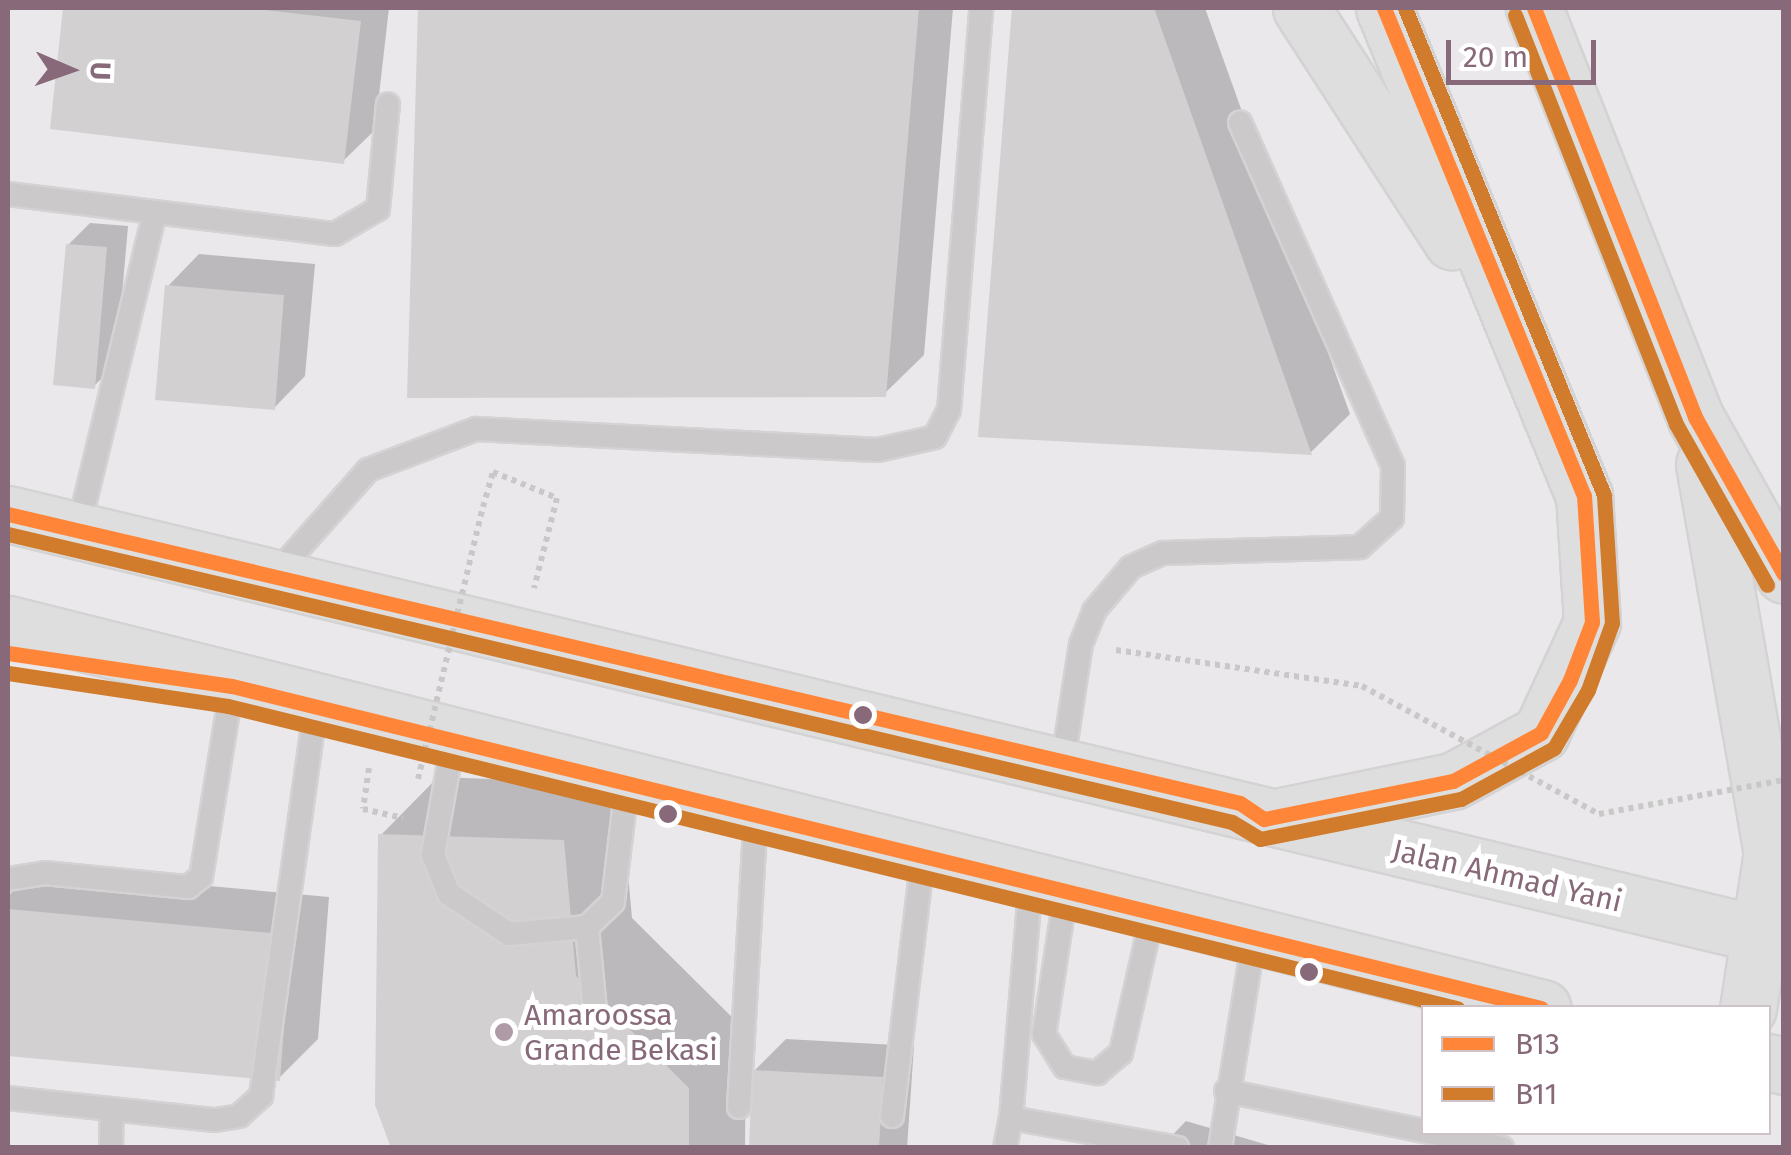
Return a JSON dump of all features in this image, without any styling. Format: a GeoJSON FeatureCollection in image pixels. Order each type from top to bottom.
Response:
{"type":"FeatureCollection","features":[{"type":"Feature","properties":{"kind":"highway"},"geometry":{"type":"LineString","coordinates":[[1301,8],[1516,340]]}},
{"type":"Feature","properties":{"kind":"highway"},"geometry":{"type":"LineString","coordinates":[[1264,819],[1452,781],[1541,733],[1570,680],[1592,622],[1584,496],[1516,340],[1384,8]]}},
{"type":"Feature","properties":{"kind":"highway"},"geometry":{"type":"LineString","coordinates":[[1534,8],[1695,416],[1784,575]]}},
{"type":"Feature","properties":{"kind":"highway"},"geometry":{"type":"LineString","coordinates":[[1695,416],[1762,759],[1772,852],[1774,938],[1749,1005]]}},
{"type":"Feature","properties":{"kind":"highway","name":"Jalan Ahmad Yani"},"geometry":{"type":"LineString","coordinates":[[8,514],[1063,761],[1240,804],[1264,819],[1774,938]]}},
{"type":"Feature","properties":{"kind":"highway"},"geometry":{"type":"LineString","coordinates":[[8,624],[316,707],[436,760],[627,784],[1531,1005]]}},
{"type":"Feature","properties":{"kind":"highway"},"geometry":{"type":"LineString","coordinates":[[8,652],[232,686]]}},
{"type":"Feature","properties":{"kind":"lane"},"geometry":{"type":"LineString","coordinates":[[274,576],[368,470],[476,429],[878,450],[935,437],[950,410],[981,8]]}},
{"type":"Feature","properties":{"kind":"lane"},"geometry":{"type":"LineString","coordinates":[[8,194],[292,233],[364,225],[382,194],[388,104]]}},
{"type":"Feature","properties":{"kind":"lane"},"geometry":{"type":"LineString","coordinates":[[1063,761],[1082,644],[1094,611],[1131,567],[1163,552],[1360,547],[1392,518],[1392,466],[1240,123]]}},
{"type":"Feature","properties":{"kind":"lane"},"geometry":{"type":"LineString","coordinates":[[78,530],[154,215]]}},
{"type":"Feature","properties":{"kind":"lane"},"geometry":{"type":"LineString","coordinates":[[8,879],[44,873],[188,887],[201,877],[232,686]]}},
{"type":"Feature","properties":{"kind":"lane"},"geometry":{"type":"LineString","coordinates":[[8,1098],[215,1120],[239,1116],[261,1096],[316,707]]}},
{"type":"Feature","properties":{"kind":"lane"},"geometry":{"type":"LineString","coordinates":[[436,760],[433,855],[449,894],[508,934],[587,927],[613,902],[627,784]]}},
{"type":"Feature","properties":{"kind":"lane"},"geometry":{"type":"LineString","coordinates":[[739,1107],[756,815]]}},
{"type":"Feature","properties":{"kind":"lane"},"geometry":{"type":"LineString","coordinates":[[892,1116],[923,856]]}},
{"type":"Feature","properties":{"kind":"lane"},"geometry":{"type":"LineString","coordinates":[[1049,887],[1044,1034],[1065,1067],[1096,1072],[1122,1053],[1153,912]]}},
{"type":"Feature","properties":{"kind":"lane"},"geometry":{"type":"LineString","coordinates":[[1005,1148],[1049,887]]}},
{"type":"Feature","properties":{"kind":"lane"},"geometry":{"type":"LineString","coordinates":[[587,927],[596,1020]]}},
{"type":"Feature","properties":{"kind":"lane"},"geometry":{"type":"LineString","coordinates":[[1220,1148],[1226,1091],[1254,937]]}},
{"type":"Feature","properties":{"kind":"lane"},"geometry":{"type":"LineString","coordinates":[[1226,1091],[1421,1131]]}},
{"type":"Feature","properties":{"kind":"lane"},"geometry":{"type":"LineString","coordinates":[[110,1148],[112,1109]]}},
{"type":"Feature","properties":{"kind":"lane"},"geometry":{"type":"LineString","coordinates":[[1012,1118],[1177,1148]]}},
{"type":"Feature","properties":{"kind":"lane"},"geometry":{"type":"LineString","coordinates":[[1440,1135],[1502,1148]]}},
{"type":"Feature","properties":{"kind":"path"},"geometry":{"type":"LineString","coordinates":[[436,760],[483,507],[493,472],[557,498],[522,635]]}},
{"type":"Feature","properties":{"kind":"path"},"geometry":{"type":"LineString","coordinates":[[1082,644],[1362,686],[1599,814],[1784,780]]}},
{"type":"Feature","properties":{"kind":"path"},"geometry":{"type":"LineString","coordinates":[[362,809],[410,820]]}},
{"type":"Feature","properties":{"kind":"shaded area"},"geometry":{"type":"Polygon","coordinates":[[[8,8],[1783,8],[1783,1147],[8,1147],[8,8]]]}},
{"type":"Feature","properties":{"kind":"building"},"geometry":{"type":"Polygon","coordinates":[[[63,8],[248,8],[361,21],[344,164],[50,129],[63,8]]]}},
{"type":"Feature","properties":{"kind":"building"},"geometry":{"type":"Polygon","coordinates":[[[418,8],[919,8],[886,397],[407,398],[418,8]]]}},
{"type":"Feature","properties":{"kind":"building"},"geometry":{"type":"Polygon","coordinates":[[[1012,8],[1154,8],[1312,455],[978,437],[1012,8]]]}},
{"type":"Feature","properties":{"kind":"building"},"geometry":{"type":"Polygon","coordinates":[[[66,244],[107,247],[95,389],[53,385],[66,244]]]}},
{"type":"Feature","properties":{"kind":"building"},"geometry":{"type":"Polygon","coordinates":[[[165,285],[284,295],[275,410],[155,400],[165,285]]]}},
{"type":"Feature","properties":{"kind":"building","name":"Amaroossa Grande Bekasi"},"geometry":{"type":"Polygon","coordinates":[[[378,834],[564,840],[576,976],[689,1088],[689,1148],[391,1148],[375,1105],[378,834]]]}},
{"type":"Feature","properties":{"kind":"building"},"geometry":{"type":"Polygon","coordinates":[[[8,909],[291,935],[280,1081],[8,1056],[8,909]]]}},
{"type":"Feature","properties":{"kind":"building"},"geometry":{"type":"Polygon","coordinates":[[[752,1070],[883,1077],[879,1148],[749,1148],[752,1070]]]}},
{"type":"Feature","properties":{"kind":"transit line","name":"B13"},"geometry":{"type":"LineString","coordinates":[[8,514],[1240,803],[1264,819],[1453,781],[1541,733],[1570,680],[1592,622],[1584,496],[1384,8]]}},
{"type":"Feature","properties":{"kind":"transit line","name":"B11"},"geometry":{"type":"LineString","coordinates":[[8,534],[1232,822],[1260,839],[1461,799],[1554,748],[1588,690],[1612,623],[1604,495],[1405,8]]}},
{"type":"Feature","properties":{"kind":"transit line","name":"B13"},"geometry":{"type":"LineString","coordinates":[[1534,8],[1695,417],[1784,574]]}},
{"type":"Feature","properties":{"kind":"transit line","name":"B11"},"geometry":{"type":"LineString","coordinates":[[1515,15],[1676,424],[1767,585]]}},
{"type":"Feature","properties":{"kind":"transit line","name":"B13"},"geometry":{"type":"LineString","coordinates":[[8,653],[232,686],[1529,1005]]}},
{"type":"Feature","properties":{"kind":"transit line","name":"B11"},"geometry":{"type":"LineString","coordinates":[[8,673],[228,706],[1445,1005]]}},
{"type":"Feature","properties":{"kind":"place","name":"Amaroossa Grande Bekasi"},"geometry":{"type":"Point","coordinates":[504,1032]}}]}
